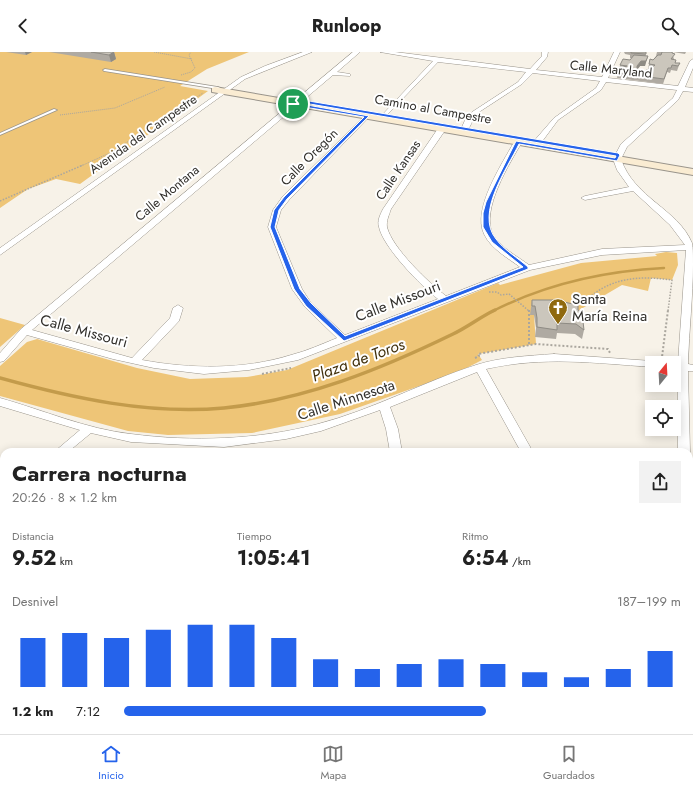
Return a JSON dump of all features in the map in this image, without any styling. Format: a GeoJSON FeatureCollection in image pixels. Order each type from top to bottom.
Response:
{"type":"FeatureCollection","features":[{"type":"Feature","properties":{"kind":"street","name":"Avenida del Campestre"},"geometry":{"type":"LineString","coordinates":[[0,252],[53,210],[143,144],[221,90],[255,72],[300,53],[309,52]]}},
{"type":"Feature","properties":{"kind":"street","name":"Calle Montana"},"geometry":{"type":"LineString","coordinates":[[0,359],[25,331],[295,102],[357,52]]}},
{"type":"Feature","properties":{"kind":"street","name":"Calle Maryland"},"geometry":{"type":"LineString","coordinates":[[383,52],[532,72],[693,90]]}},
{"type":"Feature","properties":{"kind":"street"},"geometry":{"type":"LineString","coordinates":[[465,129],[469,118],[474,113],[520,83],[532,72],[546,56],[545,52]]}},
{"type":"Feature","properties":{"kind":"street"},"geometry":{"type":"LineString","coordinates":[[538,141],[556,119],[594,93],[605,80],[617,52]]}},
{"type":"Feature","properties":{"kind":"street"},"geometry":{"type":"LineString","coordinates":[[386,115],[437,60]]}},
{"type":"Feature","properties":{"kind":"street"},"geometry":{"type":"LineString","coordinates":[[679,356],[692,253],[682,232],[622,175],[617,157],[624,146],[670,106],[681,89],[693,61]]}},
{"type":"Feature","properties":{"kind":"street"},"geometry":{"type":"LineString","coordinates":[[330,73],[348,75]]}},
{"type":"Feature","properties":{"kind":"street","name":"Camino al Campestre"},"geometry":{"type":"LineString","coordinates":[[221,90],[386,115],[538,141],[693,172]]}},
{"type":"Feature","properties":{"kind":"street","name":"Camino al Campestre"},"geometry":{"type":"LineString","coordinates":[[295,102],[518,142],[693,168]]}},
{"type":"Feature","properties":{"kind":"street","name":"Calle Oregón"},"geometry":{"type":"LineString","coordinates":[[344,339],[308,304],[297,289],[272,227],[277,210],[286,198],[367,116]]}},
{"type":"Feature","properties":{"kind":"street","name":"Calle Kansas"},"geometry":{"type":"LineString","coordinates":[[442,129],[387,209],[383,218],[383,227],[402,259],[422,281],[444,300]]}},
{"type":"Feature","properties":{"kind":"street"},"geometry":{"type":"LineString","coordinates":[[518,142],[489,202],[486,213],[486,227],[494,240],[526,268]]}},
{"type":"Feature","properties":{"kind":"street"},"geometry":{"type":"LineString","coordinates":[[585,198],[636,188]]}},
{"type":"Feature","properties":{"kind":"street","name":"Avenida del Campestre"},"geometry":{"type":"LineString","coordinates":[[0,244],[53,210]]}},
{"type":"Feature","properties":{"kind":"street","name":"Calle Missouri"},"geometry":{"type":"LineString","coordinates":[[25,331],[135,360],[173,368],[199,370],[235,369],[262,366],[294,358],[526,268],[602,252],[690,247]]}},
{"type":"Feature","properties":{"kind":"street"},"geometry":{"type":"LineString","coordinates":[[135,360],[175,319],[178,308]]}},
{"type":"Feature","properties":{"kind":"street","name":"Calle Minnesota"},"geometry":{"type":"LineString","coordinates":[[0,402],[89,429],[131,438],[223,448],[321,427],[384,406],[476,363],[554,357],[645,361]]}},
{"type":"Feature","properties":{"kind":"street"},"geometry":{"type":"LineString","coordinates":[[476,363],[525,448]]}},
{"type":"Feature","properties":{"kind":"street"},"geometry":{"type":"LineString","coordinates":[[681,366],[693,368]]}},
{"type":"Feature","properties":{"kind":"street"},"geometry":{"type":"LineString","coordinates":[[680,392],[684,448]]}},
{"type":"Feature","properties":{"kind":"street"},"geometry":{"type":"LineString","coordinates":[[384,406],[392,429],[395,448]]}},
{"type":"Feature","properties":{"kind":"street"},"geometry":{"type":"LineString","coordinates":[[65,448],[89,429]]}},
{"type":"Feature","properties":{"kind":"lane","name":"Camino al Campestre"},"geometry":{"type":"LineString","coordinates":[[105,70],[168,80],[177,84],[221,90]]}},
{"type":"Feature","properties":{"kind":"lane"},"geometry":{"type":"LineString","coordinates":[[0,134],[55,110]]}},
{"type":"Feature","properties":{"kind":"path"},"geometry":{"type":"LineString","coordinates":[[154,52],[192,59]]}},
{"type":"Feature","properties":{"kind":"path"},"geometry":{"type":"LineString","coordinates":[[179,76],[191,72],[196,68],[189,55],[191,52]]}},
{"type":"Feature","properties":{"kind":"path"},"geometry":{"type":"LineString","coordinates":[[59,115],[115,108],[160,88],[167,87]]}},
{"type":"Feature","properties":{"kind":"path"},"geometry":{"type":"LineString","coordinates":[[0,201],[112,152],[203,93],[195,92]]}},
{"type":"Feature","properties":{"kind":"path"},"geometry":{"type":"LineString","coordinates":[[572,309],[602,288],[628,278],[647,276],[672,280],[662,356]]}},
{"type":"Feature","properties":{"kind":"path"},"geometry":{"type":"LineString","coordinates":[[487,291],[491,293],[497,292],[501,295],[510,294],[529,309],[533,309]]}},
{"type":"Feature","properties":{"kind":"path"},"geometry":{"type":"LineString","coordinates":[[529,309],[529,345]]}},
{"type":"Feature","properties":{"kind":"path"},"geometry":{"type":"LineString","coordinates":[[476,363],[479,356],[478,354],[536,344],[608,349],[611,356]]}},
{"type":"Feature","properties":{"kind":"path"},"geometry":{"type":"LineString","coordinates":[[255,376],[294,367]]}},
{"type":"Feature","properties":{"kind":"shaded area"},"geometry":{"type":"Polygon","coordinates":[[[0,52],[249,52],[207,69],[180,86],[208,91],[80,184],[56,179],[28,189],[0,208],[0,52]]]}},
{"type":"Feature","properties":{"kind":"shaded area"},"geometry":{"type":"Polygon","coordinates":[[[666,252],[677,253],[678,265],[672,280],[651,278],[648,291],[622,285],[576,312],[534,315],[536,344],[478,354],[482,360],[459,372],[340,414],[252,433],[168,435],[128,431],[0,396],[0,366],[27,342],[37,339],[137,368],[190,379],[247,377],[287,370],[498,283],[500,285],[581,263],[657,256],[655,254],[666,252]]]}},
{"type":"Feature","properties":{"kind":"shaded area"},"geometry":{"type":"Polygon","coordinates":[[[0,318],[25,325],[0,347],[0,318]]]}},
{"type":"Feature","properties":{"kind":"building"},"geometry":{"type":"Polygon","coordinates":[[[91,52],[114,52],[109,55],[91,52]]]}},
{"type":"Feature","properties":{"kind":"building"},"geometry":{"type":"Polygon","coordinates":[[[646,52],[646,54],[631,53],[646,52]]]}},
{"type":"Feature","properties":{"kind":"building"},"geometry":{"type":"Polygon","coordinates":[[[662,52],[672,52],[675,54],[671,59],[676,60],[675,63],[680,63],[678,66],[672,65],[671,68],[668,68],[664,79],[618,73],[620,68],[627,66],[620,65],[623,59],[630,60],[634,55],[648,56],[646,61],[641,61],[637,66],[637,69],[640,70],[639,72],[645,73],[646,70],[650,70],[655,65],[649,64],[650,59],[653,60],[658,55],[661,55],[662,52]]]}},
{"type":"Feature","properties":{"kind":"building"},"geometry":{"type":"Polygon","coordinates":[[[532,300],[554,300],[578,305],[578,310],[582,313],[584,330],[576,324],[557,323],[557,330],[537,327],[535,306],[532,306],[532,300]]]}},
{"type":"Feature","properties":{"kind":"waterway","name":"Plaza de Toros"},"geometry":{"type":"LineString","coordinates":[[494,311],[534,293],[576,280],[620,272],[664,268]]}},
{"type":"Feature","properties":{"kind":"waterway","name":"Plaza de Toros"},"geometry":{"type":"LineString","coordinates":[[0,378],[83,398],[139,407],[196,410],[254,404],[313,390],[370,371],[453,334],[494,311]]}},
{"type":"Feature","properties":{"kind":"place","name":"Santa María Reina"},"geometry":{"type":"Point","coordinates":[558,325]}},
{"type":"Feature","properties":{"kind":"route"},"geometry":{"type":"LineString","coordinates":[[297,100],[618,155],[617,159],[518,142],[489,202],[486,213],[486,227],[488,233],[494,240],[526,268],[344,339],[308,304],[297,289],[272,227],[277,210],[286,198],[367,116],[293,104],[297,100]]}}]}
